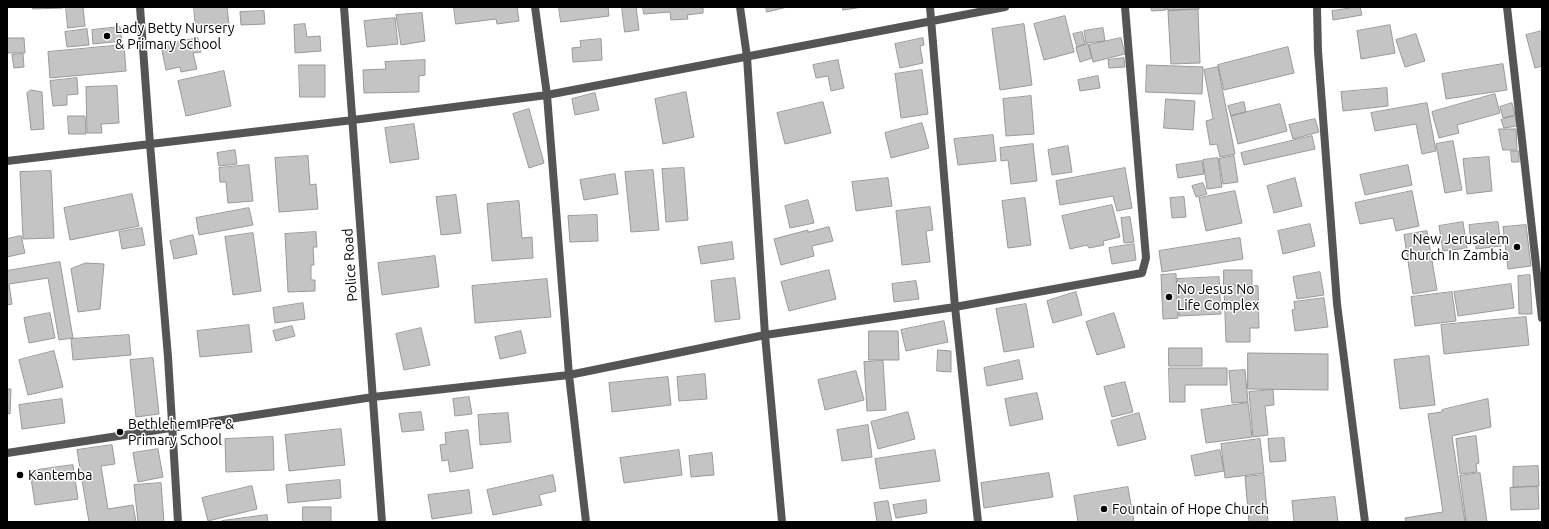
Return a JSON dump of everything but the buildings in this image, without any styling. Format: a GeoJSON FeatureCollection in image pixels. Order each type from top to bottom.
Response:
{"type":"FeatureCollection","features":[{"type":"Feature","properties":{"kind":"street"},"geometry":{"type":"LineString","coordinates":[[140,7],[150,144],[168,349],[178,522]]}},
{"type":"Feature","properties":{"kind":"street","name":"Police Road"},"geometry":{"type":"LineString","coordinates":[[344,7],[382,522]]}},
{"type":"Feature","properties":{"kind":"street"},"geometry":{"type":"LineString","coordinates":[[535,7],[547,95],[569,374],[586,522]]}},
{"type":"Feature","properties":{"kind":"street"},"geometry":{"type":"LineString","coordinates":[[740,7],[747,57],[765,335],[782,522]]}},
{"type":"Feature","properties":{"kind":"street"},"geometry":{"type":"LineString","coordinates":[[930,7],[955,307],[978,522]]}},
{"type":"Feature","properties":{"kind":"street"},"geometry":{"type":"LineString","coordinates":[[7,161],[353,120],[547,95],[1005,7]]}},
{"type":"Feature","properties":{"kind":"street"},"geometry":{"type":"LineString","coordinates":[[7,453],[372,397],[569,374],[765,335],[955,307],[1142,273],[1146,258],[1125,7]]}},
{"type":"Feature","properties":{"kind":"street"},"geometry":{"type":"LineString","coordinates":[[1317,7],[1318,51],[1337,304],[1365,522]]}},
{"type":"Feature","properties":{"kind":"street"},"geometry":{"type":"LineString","coordinates":[[1506,7],[1542,318]]}},
{"type":"Feature","properties":{"kind":"place","name":"Lady Betty Nursery & Primary School"},"geometry":{"type":"Point","coordinates":[107,36]}},
{"type":"Feature","properties":{"kind":"place","name":"New Jerusalem Church In Zambia"},"geometry":{"type":"Point","coordinates":[1517,247]}},
{"type":"Feature","properties":{"kind":"place","name":"No Jesus No Life Complex"},"geometry":{"type":"Point","coordinates":[1169,297]}},
{"type":"Feature","properties":{"kind":"place","name":"Bethlehem Pre & Primary School"},"geometry":{"type":"Point","coordinates":[120,432]}},
{"type":"Feature","properties":{"kind":"place","name":"Kantemba"},"geometry":{"type":"Point","coordinates":[20,475]}},
{"type":"Feature","properties":{"kind":"place","name":"Fountain of Hope Church"},"geometry":{"type":"Point","coordinates":[1104,509]}}]}
